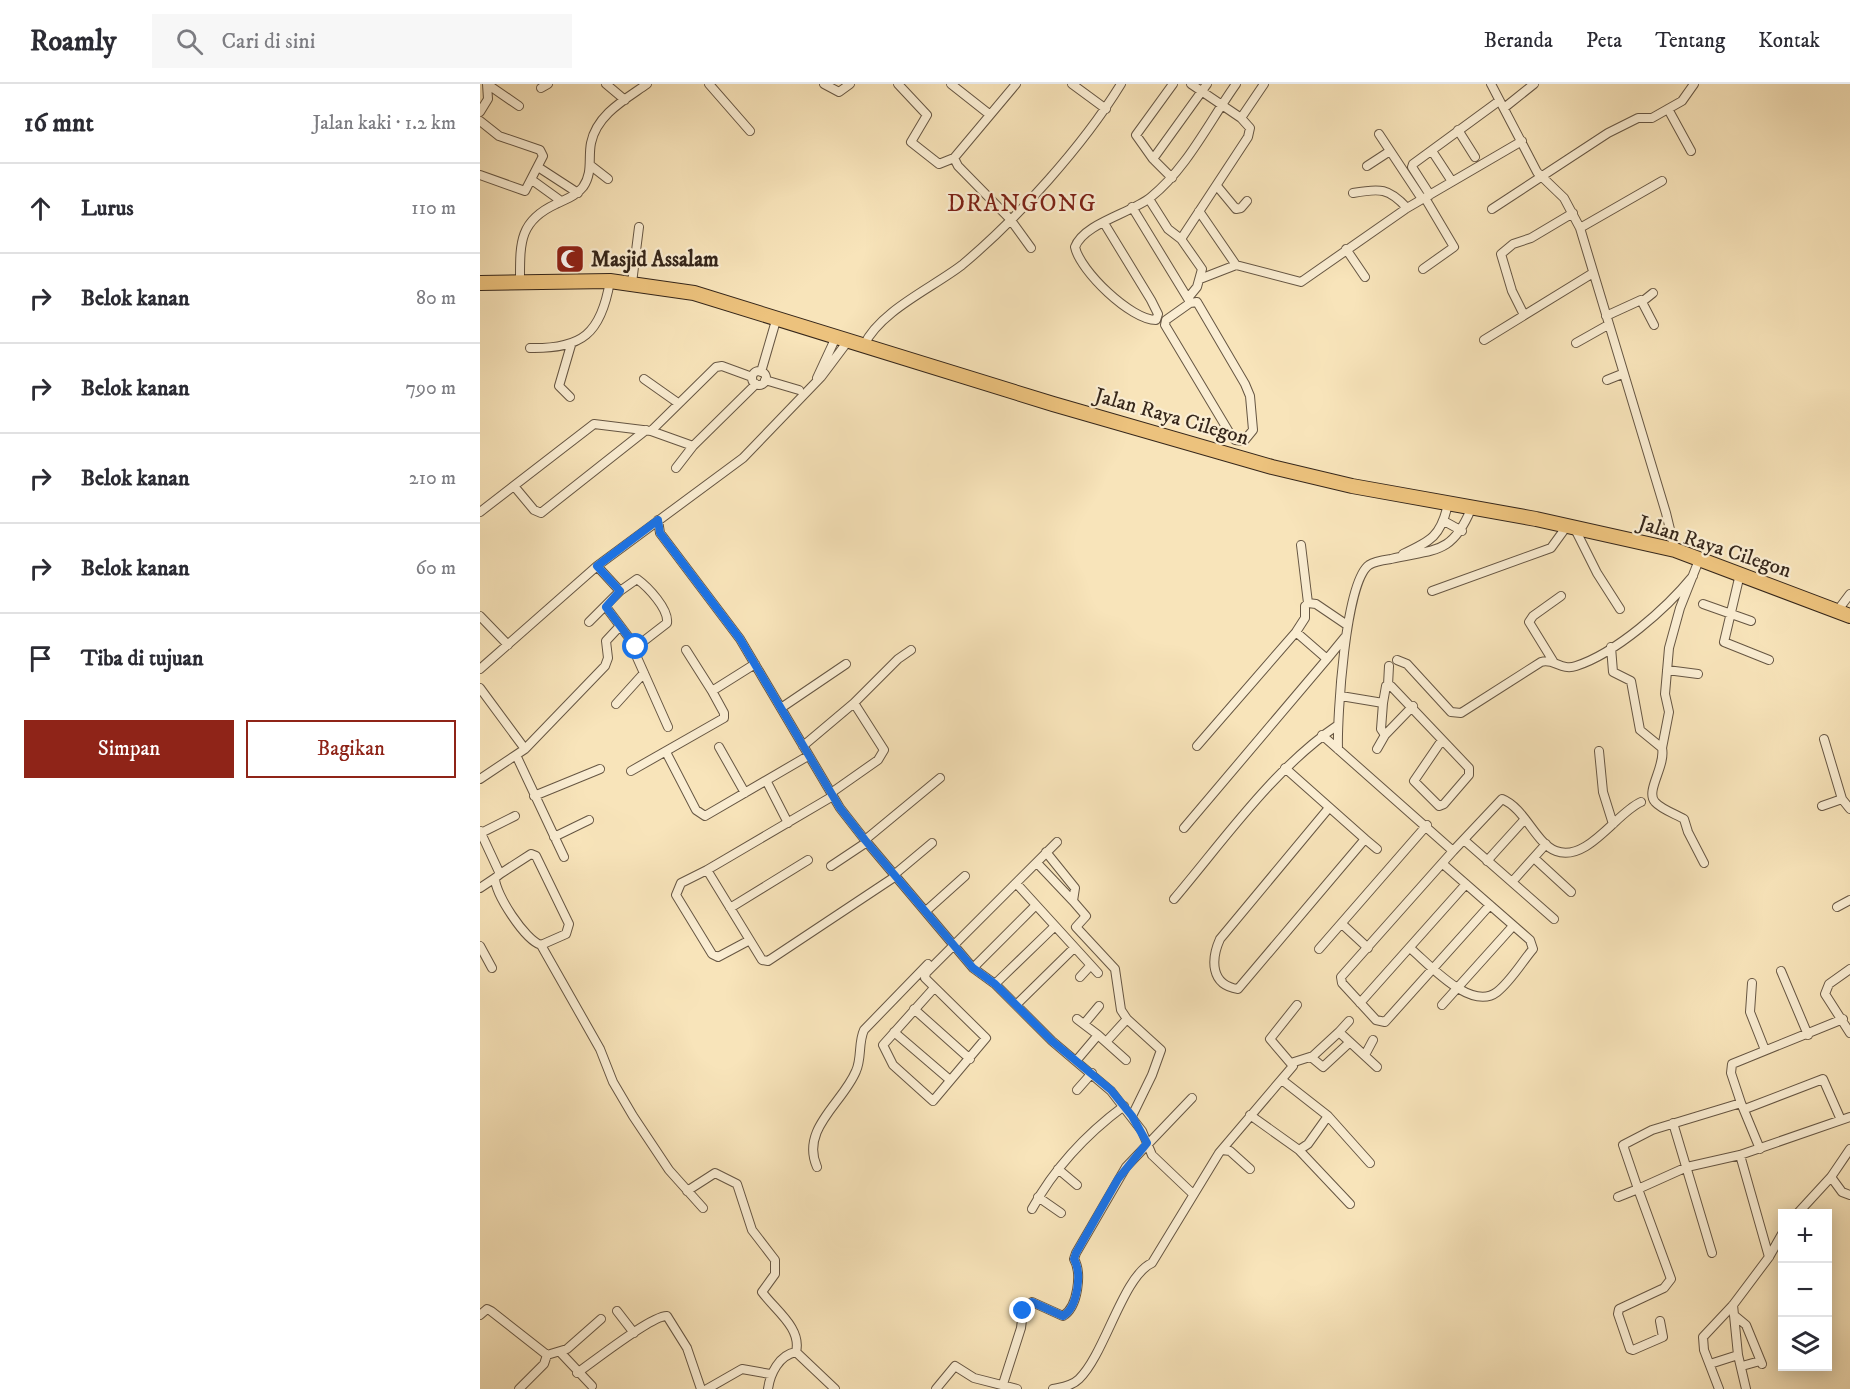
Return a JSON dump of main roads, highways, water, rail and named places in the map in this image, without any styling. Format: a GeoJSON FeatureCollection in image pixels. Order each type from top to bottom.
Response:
{"type":"FeatureCollection","features":[{"type":"Feature","properties":{"kind":"highway","name":"Jalan Raya Cilegon"},"geometry":{"type":"LineString","coordinates":[[480,283],[520,280],[610,281],[694,293],[1053,404],[1242,458],[1352,486],[1571,527],[1674,550],[1844,613]]}},
{"type":"Feature","properties":{"kind":"place","name":"Masjid Assalam"},"geometry":{"type":"Point","coordinates":[570,259]}},
{"type":"Feature","properties":{"kind":"district","name":"DRANGONG"},"geometry":{"type":"Point","coordinates":[1022,203]}}]}
